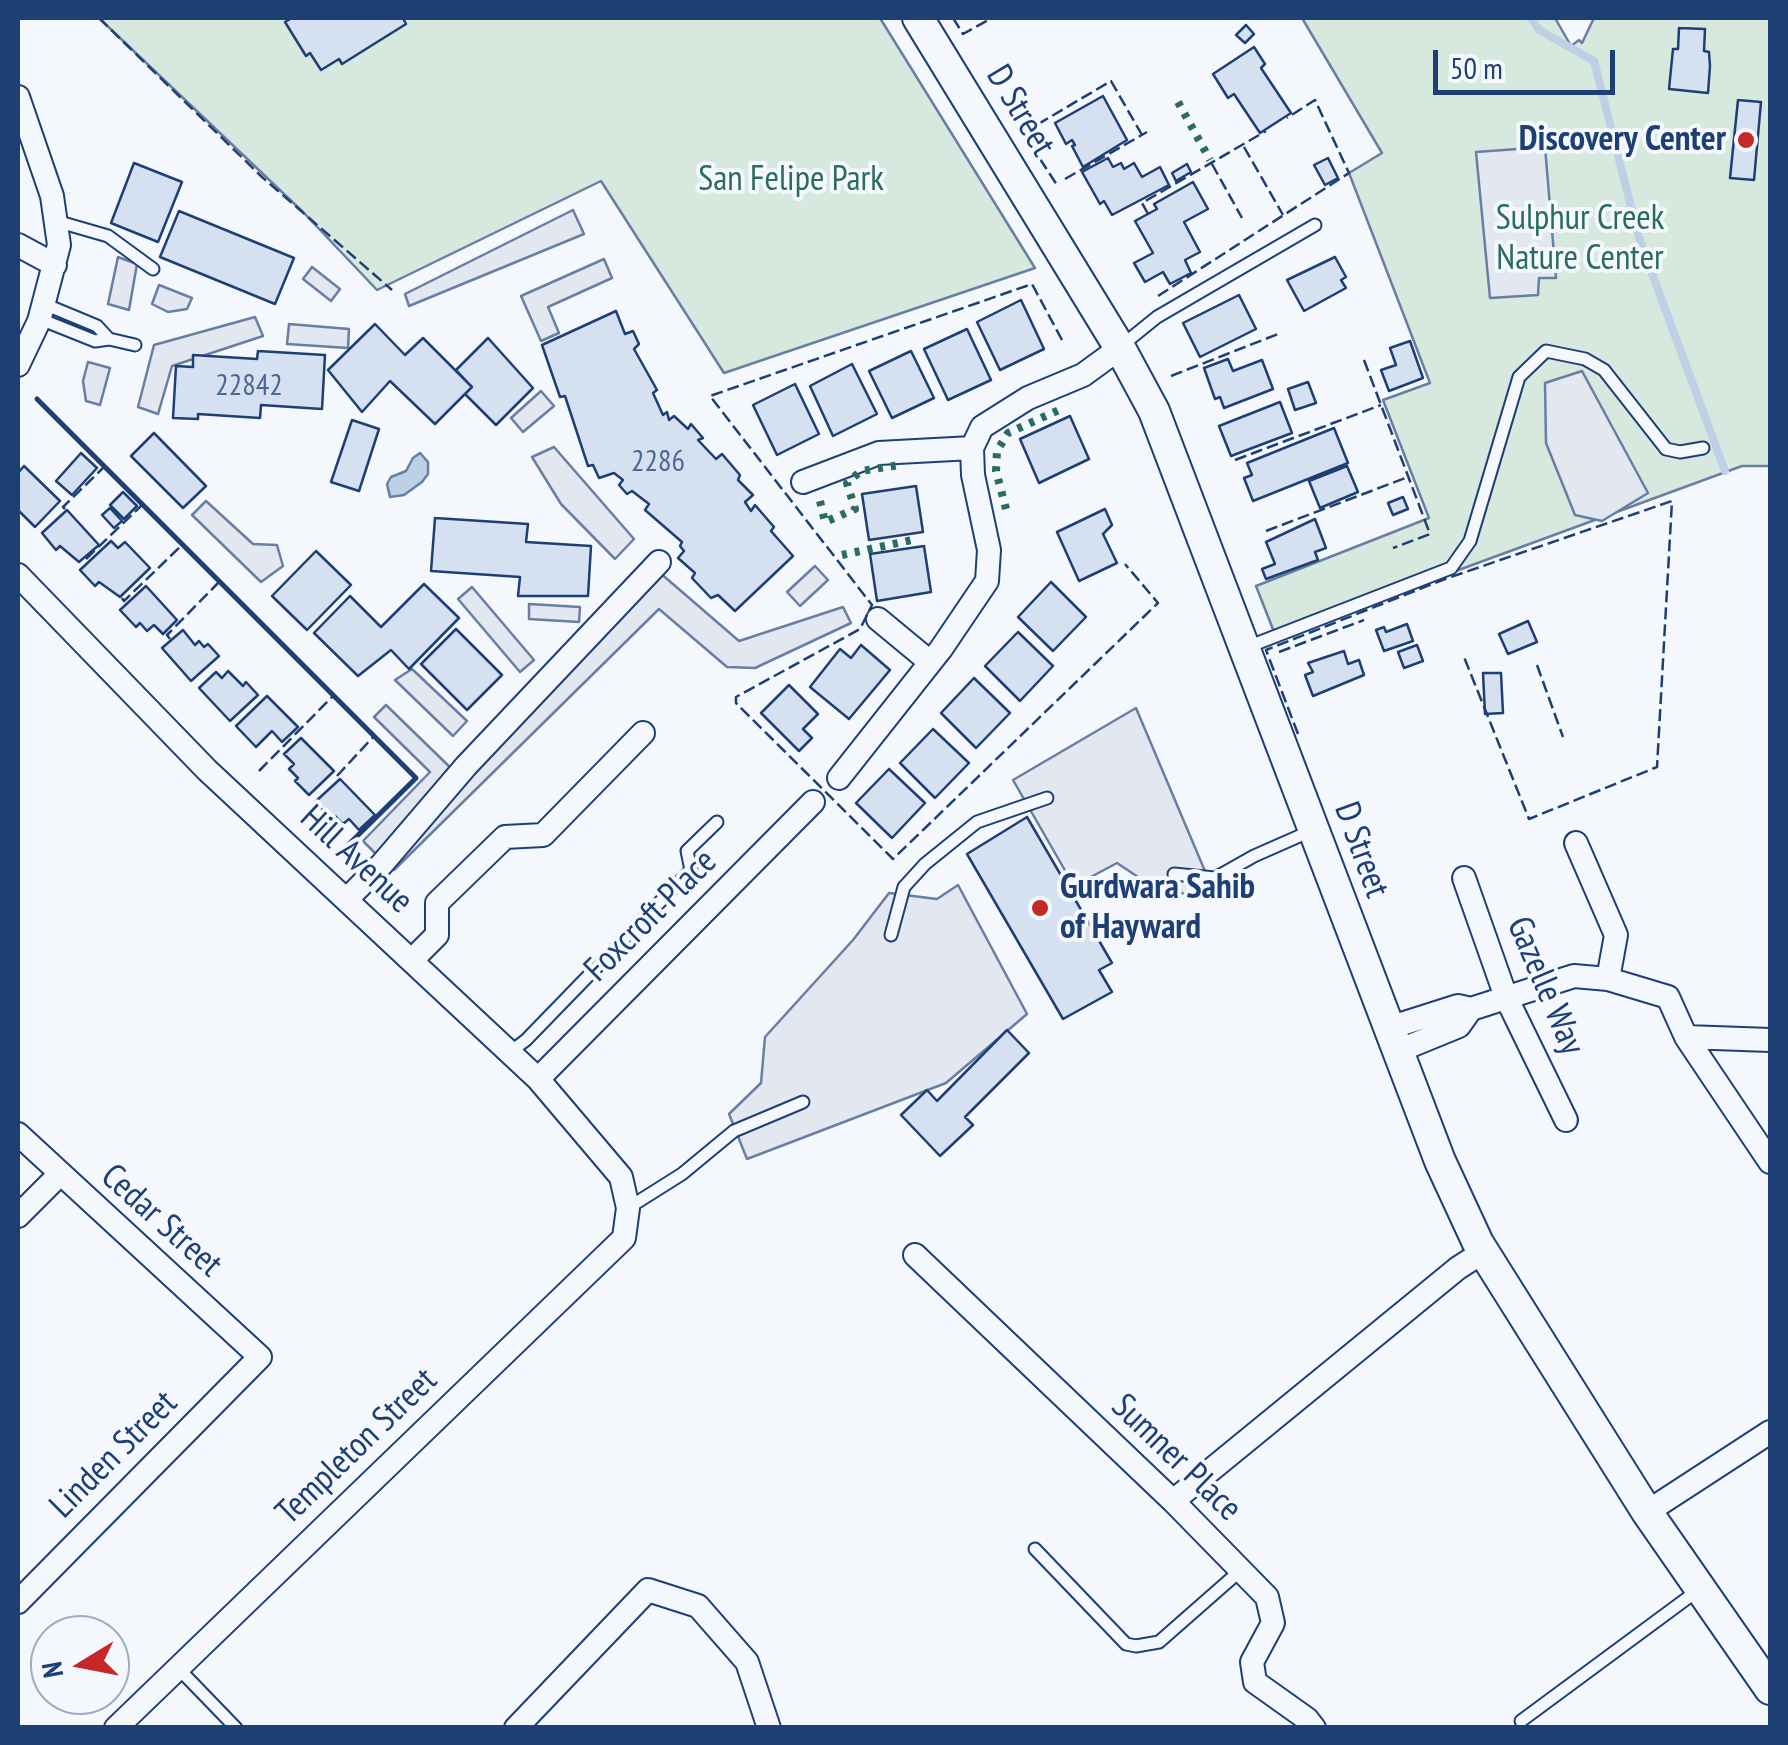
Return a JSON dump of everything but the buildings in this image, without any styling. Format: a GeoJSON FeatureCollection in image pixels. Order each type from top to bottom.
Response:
{"type":"FeatureCollection","features":[{"type":"Feature","properties":{"kind":"main road","name":"D Street"},"geometry":{"type":"LineString","coordinates":[[918,18],[1120,348],[1154,411],[1440,1161],[1483,1252],[1647,1512],[1770,1689]]}},
{"type":"Feature","properties":{"kind":"street"},"geometry":{"type":"LineString","coordinates":[[18,97],[52,196],[59,245],[42,312],[18,365]]}},
{"type":"Feature","properties":{"kind":"street"},"geometry":{"type":"LineString","coordinates":[[18,245],[55,265]]}},
{"type":"Feature","properties":{"kind":"street"},"geometry":{"type":"LineString","coordinates":[[839,778],[930,662],[987,581],[989,550],[972,475],[972,448],[982,427],[1028,398],[1082,375],[1120,348]]}},
{"type":"Feature","properties":{"kind":"street"},"geometry":{"type":"LineString","coordinates":[[803,482],[879,453],[972,448]]}},
{"type":"Feature","properties":{"kind":"street"},"geometry":{"type":"LineString","coordinates":[[347,899],[658,562]]}},
{"type":"Feature","properties":{"kind":"street","name":"Hill Avenue"},"geometry":{"type":"LineString","coordinates":[[18,575],[207,770],[538,1080],[621,1177],[628,1208]]}},
{"type":"Feature","properties":{"kind":"street"},"geometry":{"type":"LineString","coordinates":[[878,619],[930,662]]}},
{"type":"Feature","properties":{"kind":"street"},"geometry":{"type":"LineString","coordinates":[[412,960],[436,935],[437,903],[505,836],[543,836],[643,733]]}},
{"type":"Feature","properties":{"kind":"street","name":"Foxcroft Place"},"geometry":{"type":"LineString","coordinates":[[538,1080],[813,802]]}},
{"type":"Feature","properties":{"kind":"street"},"geometry":{"type":"LineString","coordinates":[[1576,843],[1616,935],[1608,979]]}},
{"type":"Feature","properties":{"kind":"street","name":"Gazelle Way"},"geometry":{"type":"LineString","coordinates":[[1464,878],[1506,997],[1566,1120]]}},
{"type":"Feature","properties":{"kind":"street"},"geometry":{"type":"LineString","coordinates":[[1393,1040],[1460,1026],[1471,1010],[1574,976],[1608,979],[1668,998],[1686,1038],[1770,1162]]}},
{"type":"Feature","properties":{"kind":"street"},"geometry":{"type":"LineString","coordinates":[[1686,1038],[1770,1040]]}},
{"type":"Feature","properties":{"kind":"street","name":"Cedar Street"},"geometry":{"type":"LineString","coordinates":[[18,1134],[58,1175],[260,1357]]}},
{"type":"Feature","properties":{"kind":"street"},"geometry":{"type":"LineString","coordinates":[[18,1216],[58,1175]]}},
{"type":"Feature","properties":{"kind":"street","name":"Templeton Street"},"geometry":{"type":"LineString","coordinates":[[116,1728],[624,1238],[628,1208]]}},
{"type":"Feature","properties":{"kind":"street"},"geometry":{"type":"LineString","coordinates":[[1173,1502],[1458,1268],[1483,1252]]}},
{"type":"Feature","properties":{"kind":"street","name":"Sumner Place"},"geometry":{"type":"LineString","coordinates":[[916,1255],[1267,1597],[1273,1623],[1252,1662],[1255,1682],[1314,1728]]}},
{"type":"Feature","properties":{"kind":"street","name":"Linden Street"},"geometry":{"type":"LineString","coordinates":[[18,1602],[260,1357]]}},
{"type":"Feature","properties":{"kind":"street"},"geometry":{"type":"LineString","coordinates":[[1647,1512],[1770,1432]]}},
{"type":"Feature","properties":{"kind":"street"},"geometry":{"type":"LineString","coordinates":[[516,1728],[648,1590],[698,1606],[747,1662],[769,1728]]}},
{"type":"Feature","properties":{"kind":"lane"},"geometry":{"type":"LineString","coordinates":[[56,221],[108,236],[153,270]]}},
{"type":"Feature","properties":{"kind":"lane"},"geometry":{"type":"LineString","coordinates":[[1120,348],[1156,317],[1315,225]]}},
{"type":"Feature","properties":{"kind":"lane"},"geometry":{"type":"LineString","coordinates":[[42,312],[97,326],[109,338],[135,346]]}},
{"type":"Feature","properties":{"kind":"lane"},"geometry":{"type":"LineString","coordinates":[[1245,648],[1450,568],[1470,541],[1519,377],[1546,351],[1585,358],[1604,370],[1666,449],[1680,452],[1703,448]]}},
{"type":"Feature","properties":{"kind":"lane"},"geometry":{"type":"LineString","coordinates":[[891,935],[904,887],[925,864],[977,822],[1047,798]]}},
{"type":"Feature","properties":{"kind":"lane"},"geometry":{"type":"LineString","coordinates":[[509,1053],[691,870],[687,850],[717,822]]}},
{"type":"Feature","properties":{"kind":"lane"},"geometry":{"type":"LineString","coordinates":[[1174,874],[1214,878],[1313,830]]}},
{"type":"Feature","properties":{"kind":"lane"},"geometry":{"type":"LineString","coordinates":[[628,1208],[682,1174],[734,1131],[802,1102]]}},
{"type":"Feature","properties":{"kind":"lane"},"geometry":{"type":"LineString","coordinates":[[1035,1550],[1126,1644],[1136,1646],[1159,1642],[1241,1570]]}},
{"type":"Feature","properties":{"kind":"lane"},"geometry":{"type":"LineString","coordinates":[[1522,1721],[1700,1588]]}},
{"type":"Feature","properties":{"kind":"lane"},"geometry":{"type":"LineString","coordinates":[[178,1668],[236,1728]]}},
{"type":"Feature","properties":{"kind":"green space","name":"San Felipe Park"},"geometry":{"type":"Polygon","coordinates":[[[99,18],[880,18],[1035,268],[724,373],[601,181],[377,290],[303,212],[99,18]]]}},
{"type":"Feature","properties":{"kind":"green space","name":"Sulphur Creek Nature Center"},"geometry":{"type":"Polygon","coordinates":[[[1302,18],[1555,18],[1571,46],[1579,40],[1582,43],[1594,18],[1770,18],[1770,466],[1742,466],[1276,637],[1256,586],[1429,518],[1383,400],[1430,383],[1349,173],[1382,153],[1302,18]]]}},
{"type":"Feature","properties":{"kind":"shaded area"},"geometry":{"type":"Polygon","coordinates":[[[1545,147],[1556,278],[1539,278],[1538,295],[1490,298],[1476,152],[1545,147]]]}},
{"type":"Feature","properties":{"kind":"shaded area"},"geometry":{"type":"Polygon","coordinates":[[[573,210],[584,234],[409,306],[405,294],[573,210]]]}},
{"type":"Feature","properties":{"kind":"shaded area"},"geometry":{"type":"Polygon","coordinates":[[[118,257],[137,264],[129,310],[108,304],[118,257]]]}},
{"type":"Feature","properties":{"kind":"shaded area"},"geometry":{"type":"Polygon","coordinates":[[[604,259],[612,278],[548,307],[559,333],[541,341],[521,296],[604,259]]]}},
{"type":"Feature","properties":{"kind":"shaded area"},"geometry":{"type":"Polygon","coordinates":[[[312,267],[340,289],[331,301],[303,279],[312,267]]]}},
{"type":"Feature","properties":{"kind":"shaded area"},"geometry":{"type":"Polygon","coordinates":[[[159,285],[192,298],[187,309],[168,312],[152,304],[159,285]]]}},
{"type":"Feature","properties":{"kind":"shaded area"},"geometry":{"type":"Polygon","coordinates":[[[255,317],[263,336],[172,366],[158,414],[138,407],[154,345],[255,317]]]}},
{"type":"Feature","properties":{"kind":"shaded area"},"geometry":{"type":"Polygon","coordinates":[[[289,324],[349,329],[348,348],[287,344],[289,324]]]}},
{"type":"Feature","properties":{"kind":"shaded area"},"geometry":{"type":"Polygon","coordinates":[[[88,362],[110,368],[100,405],[86,401],[83,381],[88,362]]]}},
{"type":"Feature","properties":{"kind":"shaded area"},"geometry":{"type":"Polygon","coordinates":[[[1582,371],[1648,493],[1602,521],[1575,515],[1546,443],[1545,383],[1582,371]]]}},
{"type":"Feature","properties":{"kind":"shaded area"},"geometry":{"type":"Polygon","coordinates":[[[541,391],[554,406],[523,432],[511,418],[541,391]]]}},
{"type":"Feature","properties":{"kind":"shaded area"},"geometry":{"type":"Polygon","coordinates":[[[554,447],[634,539],[615,559],[561,504],[532,457],[554,447]]]}},
{"type":"Feature","properties":{"kind":"shaded area"},"geometry":{"type":"Polygon","coordinates":[[[206,501],[253,544],[277,545],[283,566],[261,582],[192,515],[206,501]]]}},
{"type":"Feature","properties":{"kind":"shaded area"},"geometry":{"type":"Polygon","coordinates":[[[815,566],[828,580],[800,606],[787,592],[815,566]]]}},
{"type":"Feature","properties":{"kind":"shaded area"},"geometry":{"type":"Polygon","coordinates":[[[659,572],[739,641],[843,607],[851,623],[755,668],[727,667],[659,609],[394,870],[387,863],[659,572]]]}},
{"type":"Feature","properties":{"kind":"shaded area"},"geometry":{"type":"Polygon","coordinates":[[[472,587],[534,660],[520,672],[458,599],[472,587]]]}},
{"type":"Feature","properties":{"kind":"shaded area"},"geometry":{"type":"Polygon","coordinates":[[[529,604],[580,607],[579,622],[529,619],[529,604]]]}},
{"type":"Feature","properties":{"kind":"shaded area"},"geometry":{"type":"Polygon","coordinates":[[[412,669],[467,721],[453,736],[395,680],[412,669]]]}},
{"type":"Feature","properties":{"kind":"shaded area"},"geometry":{"type":"Polygon","coordinates":[[[386,705],[457,774],[377,855],[363,841],[430,772],[374,717],[386,705]]]}},
{"type":"Feature","properties":{"kind":"shaded area"},"geometry":{"type":"Polygon","coordinates":[[[1136,708],[1213,890],[1194,897],[1144,881],[1117,863],[1074,886],[1013,780],[1136,708]]]}},
{"type":"Feature","properties":{"kind":"shaded area"},"geometry":{"type":"Polygon","coordinates":[[[958,885],[1027,1014],[946,1083],[747,1159],[729,1114],[761,1083],[765,1037],[853,940],[889,893],[937,899],[958,885]]]}},
{"type":"Feature","properties":{"kind":"water"},"geometry":{"type":"Polygon","coordinates":[[[420,453],[428,462],[428,474],[404,495],[390,497],[387,484],[391,477],[406,471],[420,453]]]}},
{"type":"Feature","properties":{"kind":"waterway"},"geometry":{"type":"LineString","coordinates":[[1531,18],[1539,30],[1594,61],[1639,238],[1725,471]]}},
{"type":"Feature","properties":{"kind":"hedge"},"geometry":{"type":"LineString","coordinates":[[1178,102],[1210,160]]}},
{"type":"Feature","properties":{"kind":"hedge"},"geometry":{"type":"LineString","coordinates":[[1006,509],[996,471],[997,451],[1008,433],[1059,410]]}},
{"type":"Feature","properties":{"kind":"hedge"},"geometry":{"type":"LineString","coordinates":[[820,501],[825,522],[855,509],[847,483],[861,471],[900,465]]}},
{"type":"Feature","properties":{"kind":"hedge"},"geometry":{"type":"LineString","coordinates":[[842,555],[912,540]]}},
{"type":"Feature","properties":{"kind":"fence"},"geometry":{"type":"LineString","coordinates":[[99,18],[262,177],[392,290]]}},
{"type":"Feature","properties":{"kind":"fence"},"geometry":{"type":"LineString","coordinates":[[953,18],[963,34],[992,18]]}},
{"type":"Feature","properties":{"kind":"fence"},"geometry":{"type":"LineString","coordinates":[[1023,133],[1111,81],[1142,135]]}},
{"type":"Feature","properties":{"kind":"fence"},"geometry":{"type":"LineString","coordinates":[[1158,296],[1349,173],[1315,100],[1287,118]]}},
{"type":"Feature","properties":{"kind":"fence"},"geometry":{"type":"LineString","coordinates":[[1148,214],[1142,203],[1266,131]]}},
{"type":"Feature","properties":{"kind":"fence"},"geometry":{"type":"LineString","coordinates":[[1065,179],[1147,132]]}},
{"type":"Feature","properties":{"kind":"fence"},"geometry":{"type":"LineString","coordinates":[[1244,147],[1283,215]]}},
{"type":"Feature","properties":{"kind":"fence"},"geometry":{"type":"LineString","coordinates":[[1040,159],[1057,185]]}},
{"type":"Feature","properties":{"kind":"fence"},"geometry":{"type":"LineString","coordinates":[[1212,164],[1242,218]]}},
{"type":"Feature","properties":{"kind":"fence"},"geometry":{"type":"LineString","coordinates":[[1062,340],[1032,284],[710,396],[872,605],[860,629],[736,697],[736,703],[893,859],[1158,603],[1125,564]]}},
{"type":"Feature","properties":{"kind":"fence"},"geometry":{"type":"LineString","coordinates":[[1171,376],[1278,334]]}},
{"type":"Feature","properties":{"kind":"fence"},"geometry":{"type":"LineString","coordinates":[[1364,360],[1430,534],[1393,548]]}},
{"type":"Feature","properties":{"kind":"fence"},"geometry":{"type":"LineString","coordinates":[[1235,460],[1381,405]]}},
{"type":"Feature","properties":{"kind":"fence"},"geometry":{"type":"LineString","coordinates":[[65,509],[104,467]]}},
{"type":"Feature","properties":{"kind":"fence"},"geometry":{"type":"LineString","coordinates":[[1266,531],[1408,477]]}},
{"type":"Feature","properties":{"kind":"fence"},"geometry":{"type":"LineString","coordinates":[[1298,734],[1266,650],[1445,579],[1672,501],[1657,767],[1529,819],[1464,657]]}},
{"type":"Feature","properties":{"kind":"fence"},"geometry":{"type":"LineString","coordinates":[[86,559],[142,505]]}},
{"type":"Feature","properties":{"kind":"fence"},"geometry":{"type":"LineString","coordinates":[[122,598],[124,601],[182,545]]}},
{"type":"Feature","properties":{"kind":"fence"},"geometry":{"type":"LineString","coordinates":[[170,639],[167,635],[219,582]]}},
{"type":"Feature","properties":{"kind":"fence"},"geometry":{"type":"LineString","coordinates":[[1279,652],[1364,620]]}},
{"type":"Feature","properties":{"kind":"fence"},"geometry":{"type":"LineString","coordinates":[[1537,665],[1563,737]]}},
{"type":"Feature","properties":{"kind":"fence"},"geometry":{"type":"LineString","coordinates":[[259,771],[333,696]]}},
{"type":"Feature","properties":{"kind":"fence"},"geometry":{"type":"LineString","coordinates":[[337,776],[374,736]]}},
{"type":"Feature","properties":{"kind":"wall"},"geometry":{"type":"LineString","coordinates":[[37,399],[416,778],[340,853]]}},
{"type":"Feature","properties":{"kind":"place","name":"Discovery Center"},"geometry":{"type":"Point","coordinates":[1746,140]}},
{"type":"Feature","properties":{"kind":"place","name":"Gurdwara Sahib of Hayward"},"geometry":{"type":"Point","coordinates":[1040,908]}}]}
